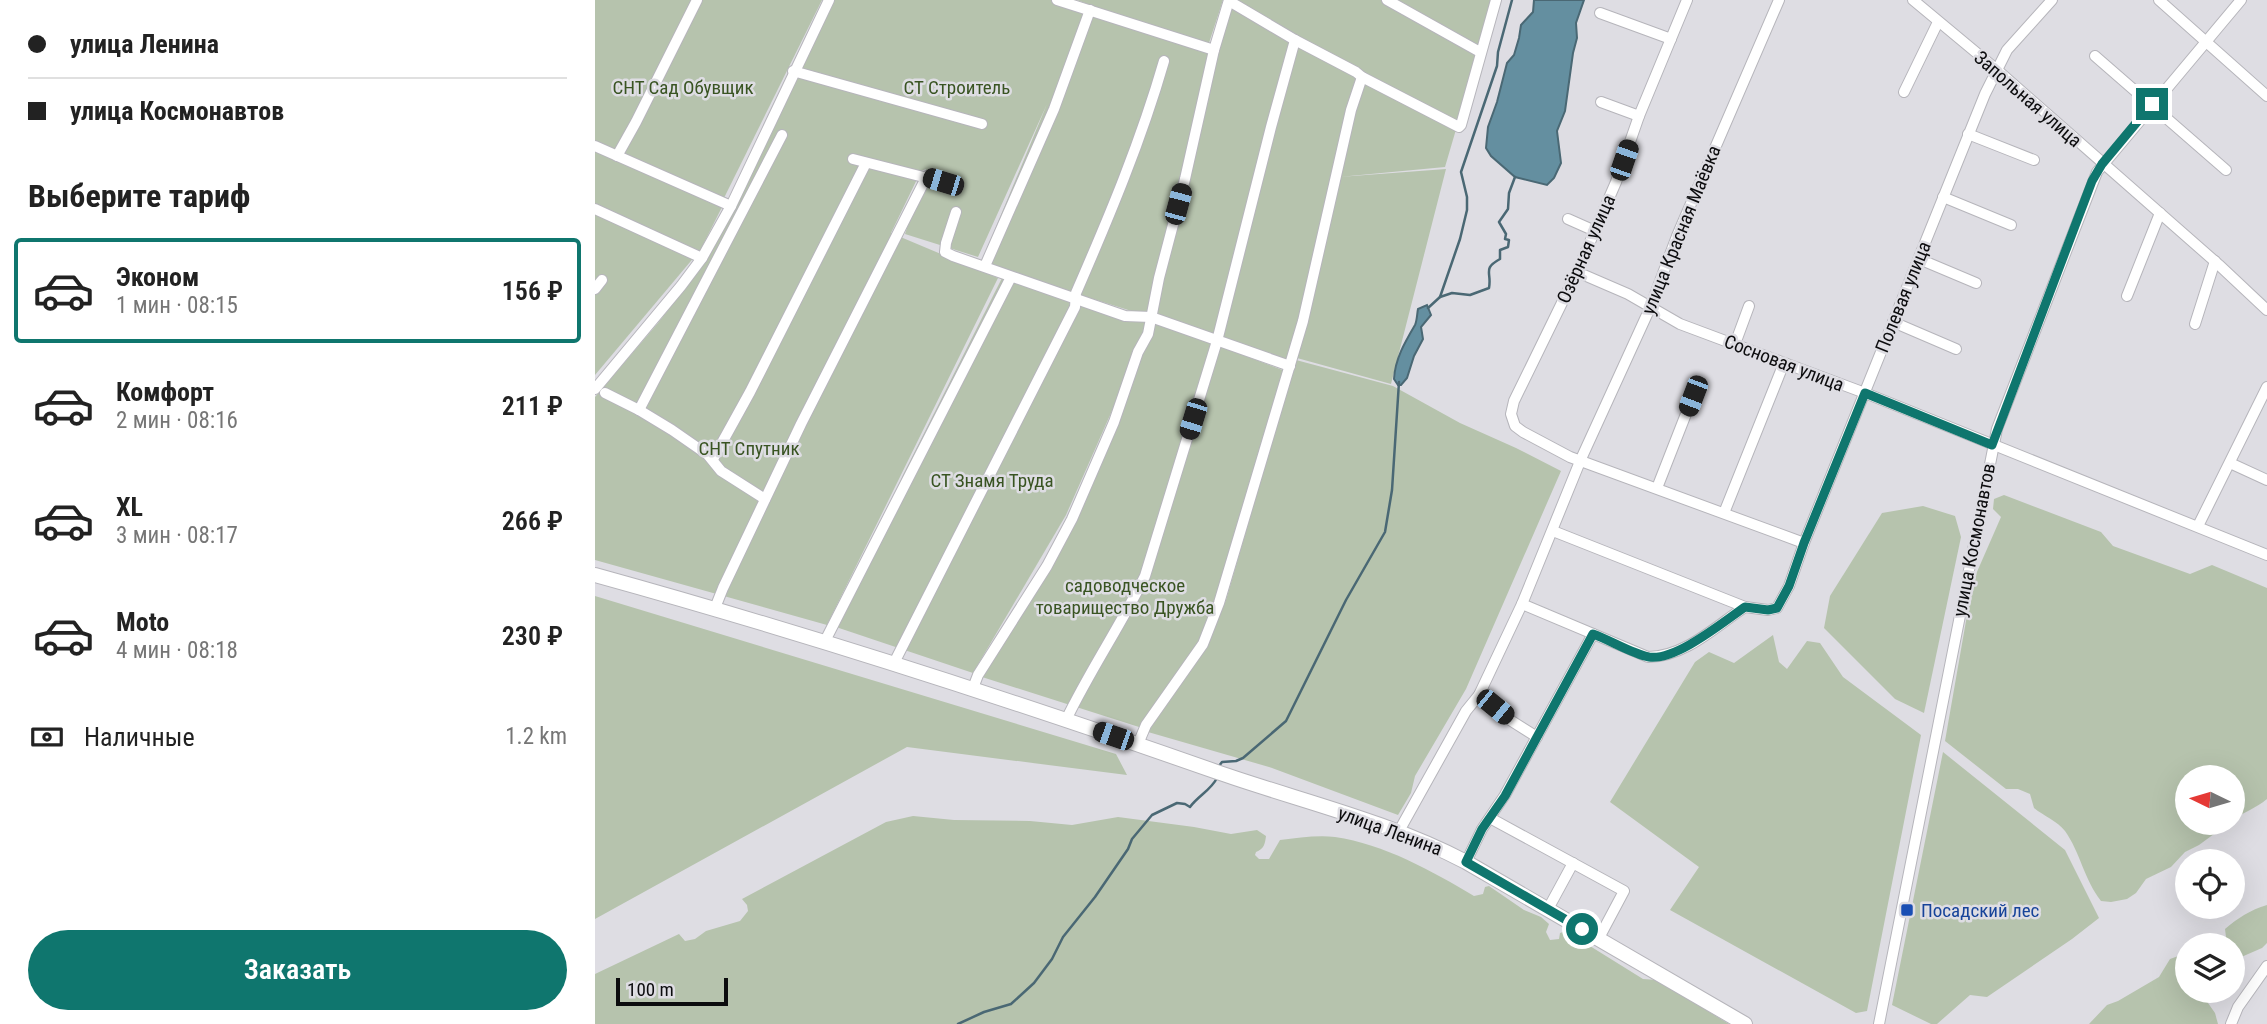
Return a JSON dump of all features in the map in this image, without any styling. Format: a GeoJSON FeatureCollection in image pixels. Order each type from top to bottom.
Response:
{"type":"FeatureCollection","features":[{"type":"Feature","properties":{"kind":"main road","name":"улица Ленина"},"geometry":{"type":"LineString","coordinates":[[595,575],[715,608],[973,688],[1399,831],[1466,862],[1745,1024]]}},
{"type":"Feature","properties":{"kind":"street"},"geometry":{"type":"LineString","coordinates":[[617,156],[697,0]]}},
{"type":"Feature","properties":{"kind":"street"},"geometry":{"type":"LineString","coordinates":[[765,499],[721,471],[713,459],[639,410],[600,391],[702,258],[731,206],[829,0]]}},
{"type":"Feature","properties":{"kind":"street"},"geometry":{"type":"LineString","coordinates":[[1057,0],[1214,50]]}},
{"type":"Feature","properties":{"kind":"street"},"geometry":{"type":"LineString","coordinates":[[973,688],[978,675],[1047,566],[1072,519],[1114,422],[1138,352],[1148,334],[1214,50],[1229,0],[1361,77],[1459,127],[1496,0]]}},
{"type":"Feature","properties":{"kind":"street"},"geometry":{"type":"LineString","coordinates":[[1387,0],[1480,52]]}},
{"type":"Feature","properties":{"kind":"street","name":"Озёрная улица"},"geometry":{"type":"LineString","coordinates":[[1581,459],[1570,457],[1523,432],[1515,426],[1510,414],[1616,182],[1639,117],[1687,0]]}},
{"type":"Feature","properties":{"kind":"street","name":"улица Красная Маёвка"},"geometry":{"type":"LineString","coordinates":[[1399,831],[1466,711],[1479,695],[1522,604],[1581,459],[1650,308],[1677,236],[1779,0]]}},
{"type":"Feature","properties":{"kind":"street","name":"Запольная улица"},"geometry":{"type":"LineString","coordinates":[[1913,0],[1996,69],[2267,310]]}},
{"type":"Feature","properties":{"kind":"street","name":"Полевая улица"},"geometry":{"type":"LineString","coordinates":[[1745,607],[1768,610],[1777,608],[1789,586],[1996,69],[2007,50],[2052,0]]}},
{"type":"Feature","properties":{"kind":"street"},"geometry":{"type":"LineString","coordinates":[[2159,0],[2266,94]]}},
{"type":"Feature","properties":{"kind":"street","name":"улица Космонавтов"},"geometry":{"type":"LineString","coordinates":[[1879,1022],[1992,445],[2092,181],[2102,164],[2241,0]]}},
{"type":"Feature","properties":{"kind":"street"},"geometry":{"type":"LineString","coordinates":[[985,266],[1055,109],[1090,10]]}},
{"type":"Feature","properties":{"kind":"street"},"geometry":{"type":"LineString","coordinates":[[1600,13],[1671,38]]}},
{"type":"Feature","properties":{"kind":"street"},"geometry":{"type":"LineString","coordinates":[[1904,92],[1938,22]]}},
{"type":"Feature","properties":{"kind":"street"},"geometry":{"type":"LineString","coordinates":[[1066,720],[1081,688],[1130,607],[1145,576],[1217,341],[1296,40]]}},
{"type":"Feature","properties":{"kind":"street"},"geometry":{"type":"LineString","coordinates":[[2095,56],[2226,170]]}},
{"type":"Feature","properties":{"kind":"street"},"geometry":{"type":"LineString","coordinates":[[894,663],[1075,307],[1076,293],[1115,205],[1154,99],[1164,61]]}},
{"type":"Feature","properties":{"kind":"street"},"geometry":{"type":"LineString","coordinates":[[793,71],[982,124]]}},
{"type":"Feature","properties":{"kind":"street"},"geometry":{"type":"LineString","coordinates":[[1138,744],[1146,725],[1210,631],[1303,321],[1361,77]]}},
{"type":"Feature","properties":{"kind":"street"},"geometry":{"type":"LineString","coordinates":[[1601,102],[1639,117]]}},
{"type":"Feature","properties":{"kind":"street"},"geometry":{"type":"LineString","coordinates":[[1968,134],[2034,160]]}},
{"type":"Feature","properties":{"kind":"street"},"geometry":{"type":"LineString","coordinates":[[639,410],[782,135]]}},
{"type":"Feature","properties":{"kind":"street"},"geometry":{"type":"LineString","coordinates":[[595,146],[731,206]]}},
{"type":"Feature","properties":{"kind":"street"},"geometry":{"type":"LineString","coordinates":[[853,159],[943,182]]}},
{"type":"Feature","properties":{"kind":"street"},"geometry":{"type":"LineString","coordinates":[[713,459],[750,392],[866,163]]}},
{"type":"Feature","properties":{"kind":"street"},"geometry":{"type":"LineString","coordinates":[[715,608],[765,499],[927,177]]}},
{"type":"Feature","properties":{"kind":"street"},"geometry":{"type":"LineString","coordinates":[[1943,197],[2011,225]]}},
{"type":"Feature","properties":{"kind":"street"},"geometry":{"type":"LineString","coordinates":[[595,209],[702,258]]}},
{"type":"Feature","properties":{"kind":"street"},"geometry":{"type":"LineString","coordinates":[[957,212],[945,252],[1125,316],[1151,317],[1290,366]]}},
{"type":"Feature","properties":{"kind":"street"},"geometry":{"type":"LineString","coordinates":[[2127,296],[2160,213]]}},
{"type":"Feature","properties":{"kind":"street"},"geometry":{"type":"LineString","coordinates":[[1567,219],[1595,231]]}},
{"type":"Feature","properties":{"kind":"street"},"geometry":{"type":"LineString","coordinates":[[1919,259],[1976,283]]}},
{"type":"Feature","properties":{"kind":"street"},"geometry":{"type":"LineString","coordinates":[[2195,324],[2215,261]]}},
{"type":"Feature","properties":{"kind":"street","name":"Сосновая улица"},"geometry":{"type":"LineString","coordinates":[[1577,272],[1628,294],[1681,324],[1865,393],[2267,555]]}},
{"type":"Feature","properties":{"kind":"street"},"geometry":{"type":"LineString","coordinates":[[825,641],[1011,277]]}},
{"type":"Feature","properties":{"kind":"street"},"geometry":{"type":"LineString","coordinates":[[1735,344],[1749,306]]}},
{"type":"Feature","properties":{"kind":"street"},"geometry":{"type":"LineString","coordinates":[[1893,322],[1956,349]]}},
{"type":"Feature","properties":{"kind":"street"},"geometry":{"type":"LineString","coordinates":[[1724,513],[1784,363]]}},
{"type":"Feature","properties":{"kind":"street"},"geometry":{"type":"LineString","coordinates":[[2198,526],[2267,387]]}},
{"type":"Feature","properties":{"kind":"street"},"geometry":{"type":"LineString","coordinates":[[1657,488],[1693,396]]}},
{"type":"Feature","properties":{"kind":"street"},"geometry":{"type":"LineString","coordinates":[[2256,410],[2267,415]]}},
{"type":"Feature","properties":{"kind":"street"},"geometry":{"type":"LineString","coordinates":[[1581,459],[1804,543]]}},
{"type":"Feature","properties":{"kind":"street"},"geometry":{"type":"LineString","coordinates":[[2230,463],[2267,480]]}},
{"type":"Feature","properties":{"kind":"street"},"geometry":{"type":"LineString","coordinates":[[1553,531],[1745,607]]}},
{"type":"Feature","properties":{"kind":"street"},"geometry":{"type":"LineString","coordinates":[[1522,604],[1648,657],[1659,657],[1690,645],[1745,607]]}},
{"type":"Feature","properties":{"kind":"street"},"geometry":{"type":"LineString","coordinates":[[1466,862],[1593,634]]}},
{"type":"Feature","properties":{"kind":"street"},"geometry":{"type":"LineString","coordinates":[[1479,695],[1537,737]]}},
{"type":"Feature","properties":{"kind":"street"},"geometry":{"type":"LineString","coordinates":[[1490,818],[1624,891],[1599,939]]}},
{"type":"Feature","properties":{"kind":"street"},"geometry":{"type":"LineString","coordinates":[[1548,909],[1573,863]]}},
{"type":"Feature","properties":{"kind":"street"},"geometry":{"type":"LineString","coordinates":[[2231,1024],[2238,1006],[2267,966]]}},
{"type":"Feature","properties":{"kind":"green space","name":"СНТ Сад Обувщик"},"geometry":{"type":"Polygon","coordinates":[[[595,0],[822,0],[723,200],[595,143],[595,0]]]}},
{"type":"Feature","properties":{"kind":"green space"},"geometry":{"type":"Polygon","coordinates":[[[831,0],[1073,0],[1209,52],[1231,0],[1494,0],[1445,167],[1339,177],[1446,169],[1391,384],[1297,358],[1289,362],[981,263],[1047,104],[978,257],[905,234],[926,169],[921,171],[891,233],[998,278],[827,625],[595,560],[595,397],[705,262],[831,0]]]}},
{"type":"Feature","properties":{"kind":"green space"},"geometry":{"type":"Polygon","coordinates":[[[1077,0],[1223,0],[1209,43],[1077,0]]]}},
{"type":"Feature","properties":{"kind":"green space"},"geometry":{"type":"Polygon","coordinates":[[[595,149],[723,205],[701,249],[595,375],[595,149]]]}},
{"type":"Feature","properties":{"kind":"green space","name":"СТ Знамя Труда"},"geometry":{"type":"Polygon","coordinates":[[[1003,276],[1152,320],[1066,515],[973,673],[836,627],[903,475],[1003,276]]]}},
{"type":"Feature","properties":{"kind":"green space","name":"садоводческое товарищество Дружба"},"geometry":{"type":"Polygon","coordinates":[[[1153,321],[1285,371],[1218,592],[1201,638],[1139,727],[982,677],[1069,517],[1153,321]]]}},
{"type":"Feature","properties":{"kind":"green space"},"geometry":{"type":"Polygon","coordinates":[[[1296,360],[1393,386],[1460,423],[1561,471],[1466,689],[1415,776],[1411,793],[1398,815],[1269,767],[1148,732],[1206,644],[1226,600],[1296,360]]]}},
{"type":"Feature","properties":{"kind":"green space"},"geometry":{"type":"Polygon","coordinates":[[[2004,495],[2101,532],[2113,546],[2190,574],[2212,565],[2267,588],[2267,799],[2245,813],[2245,765],[2175,765],[2175,835],[2213,835],[2191,849],[2175,849],[2175,863],[2171,867],[2146,879],[2136,893],[2127,899],[2101,901],[2065,831],[2034,808],[2030,794],[2018,789],[2006,789],[1945,741],[1973,581],[2001,517],[1993,509],[1994,499],[2004,495]]]}},
{"type":"Feature","properties":{"kind":"green space"},"geometry":{"type":"Polygon","coordinates":[[[1923,506],[1955,516],[1961,537],[1924,713],[1895,699],[1824,628],[1830,596],[1882,513],[1923,506]]]}},
{"type":"Feature","properties":{"kind":"green space"},"geometry":{"type":"Polygon","coordinates":[[[595,596],[1116,754],[1127,775],[907,747],[595,919],[595,596]]]}},
{"type":"Feature","properties":{"kind":"green space"},"geometry":{"type":"Polygon","coordinates":[[[1773,635],[1779,662],[1787,669],[1807,641],[1820,643],[1843,677],[1921,735],[1867,1011],[1856,1013],[1670,910],[1699,867],[1610,802],[1695,662],[1709,652],[1734,663],[1773,635]]]}},
{"type":"Feature","properties":{"kind":"green space"},"geometry":{"type":"Polygon","coordinates":[[[1943,752],[2065,850],[2099,918],[1987,997],[1970,995],[1937,1024],[1931,1024],[1892,1005],[1943,752]]]}},
{"type":"Feature","properties":{"kind":"green space"},"geometry":{"type":"Polygon","coordinates":[[[913,816],[1072,825],[1118,817],[1231,834],[1257,830],[1266,836],[1264,846],[1255,855],[1259,859],[1269,859],[1280,840],[1321,836],[1353,841],[1407,860],[1474,896],[1483,894],[1485,887],[1489,886],[1549,924],[1546,932],[1550,940],[1559,939],[1560,933],[1569,933],[1643,979],[1657,980],[1729,1024],[595,1024],[595,974],[679,934],[685,941],[695,939],[706,931],[740,921],[748,911],[742,899],[886,822],[913,816]]]}},
{"type":"Feature","properties":{"kind":"green space"},"geometry":{"type":"Polygon","coordinates":[[[2267,905],[2267,943],[2245,955],[2245,933],[2226,933],[2225,929],[2239,919],[2245,919],[2245,915],[2267,905]]]}},
{"type":"Feature","properties":{"kind":"green space"},"geometry":{"type":"Polygon","coordinates":[[[2175,957],[2175,1003],[2208,1003],[2218,1024],[2089,1024],[2107,1005],[2159,977],[2170,959],[2175,957]]]}},
{"type":"Feature","properties":{"kind":"water"},"geometry":{"type":"Polygon","coordinates":[[[1534,0],[1584,0],[1576,23],[1577,38],[1565,111],[1557,131],[1561,163],[1554,178],[1547,185],[1515,177],[1491,156],[1486,148],[1488,127],[1507,63],[1514,55],[1521,25],[1533,12],[1534,0]]]}},
{"type":"Feature","properties":{"kind":"water"},"geometry":{"type":"Polygon","coordinates":[[[1427,305],[1431,315],[1421,327],[1423,339],[1407,378],[1398,385],[1394,379],[1398,358],[1416,323],[1418,309],[1427,305]]]}},
{"type":"Feature","properties":{"kind":"waterway"},"geometry":{"type":"LineString","coordinates":[[1440,297],[1467,210],[1461,172],[1497,66],[1498,52],[1512,0]]}},
{"type":"Feature","properties":{"kind":"waterway"},"geometry":{"type":"LineString","coordinates":[[1428,308],[1440,297],[1452,293],[1470,295],[1489,288],[1489,268],[1500,259],[1500,250],[1508,247],[1509,240],[1505,239],[1506,234],[1499,222],[1508,209],[1509,193],[1515,177]]}},
{"type":"Feature","properties":{"kind":"waterway"},"geometry":{"type":"LineString","coordinates":[[1219,766],[1222,762],[1243,758],[1286,721],[1346,600],[1385,532],[1392,490],[1399,382]]}},
{"type":"Feature","properties":{"kind":"waterway"},"geometry":{"type":"LineString","coordinates":[[958,1024],[1011,1004],[1034,983],[1052,959],[1063,937],[1095,897],[1132,839],[1152,815],[1177,803],[1190,807],[1217,778]]}},
{"type":"Feature","properties":{"kind":"place","name":"Посадский лес"},"geometry":{"type":"Point","coordinates":[1907,910]}},
{"type":"Feature","properties":{"kind":"route"},"geometry":{"type":"LineString","coordinates":[[1582,929],[1466,862],[1593,634],[1648,657],[1659,657],[1690,645],[1745,607],[1768,610],[1777,608],[1789,586],[1865,393],[1992,445],[2092,181],[2102,164],[2152,104]]}},
{"type":"Feature","properties":{"kind":"park label","name":"СТ Строитель"},"geometry":{"type":"Point","coordinates":[957,87]}},
{"type":"Feature","properties":{"kind":"park label","name":"СНТ Спутник"},"geometry":{"type":"Point","coordinates":[749,448]}}]}
